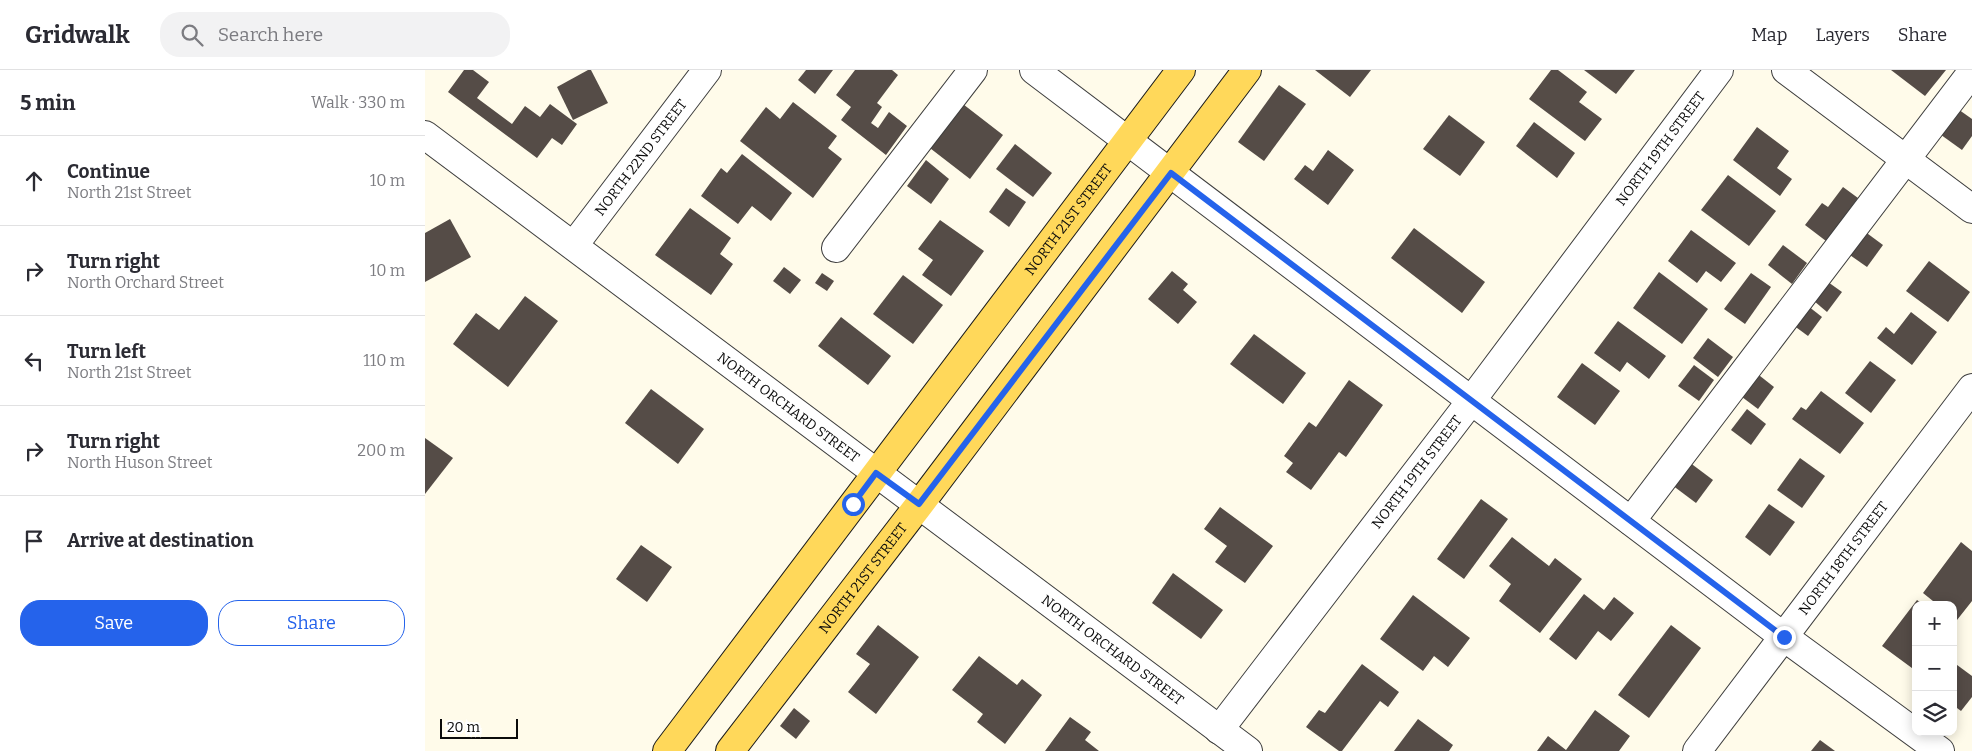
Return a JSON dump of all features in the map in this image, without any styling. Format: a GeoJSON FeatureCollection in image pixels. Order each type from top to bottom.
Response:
{"type":"FeatureCollection","features":[{"type":"Feature","properties":{"kind":"main road","name":"NORTH 21ST STREET"},"geometry":{"type":"LineString","coordinates":[[667,751],[1181,70]]}},
{"type":"Feature","properties":{"kind":"main road","name":"NORTH 21ST STREET"},"geometry":{"type":"LineString","coordinates":[[730,751],[1171,173],[1247,70]]}},
{"type":"Feature","properties":{"kind":"street","name":"NORTH 22ND STREET"},"geometry":{"type":"LineString","coordinates":[[574,245],[707,70]]}},
{"type":"Feature","properties":{"kind":"street"},"geometry":{"type":"LineString","coordinates":[[836,248],[973,70]]}},
{"type":"Feature","properties":{"kind":"street"},"geometry":{"type":"LineString","coordinates":[[1034,70],[1631,522],[1940,751]]}},
{"type":"Feature","properties":{"kind":"street","name":"NORTH 19TH STREET"},"geometry":{"type":"LineString","coordinates":[[1219,730],[1471,401],[1719,70]]}},
{"type":"Feature","properties":{"kind":"street"},"geometry":{"type":"LineString","coordinates":[[1786,70],[1972,210]]}},
{"type":"Feature","properties":{"kind":"street"},"geometry":{"type":"LineString","coordinates":[[1631,522],[1972,72]]}},
{"type":"Feature","properties":{"kind":"street","name":"NORTH ORCHARD STREET"},"geometry":{"type":"LineString","coordinates":[[425,136],[574,245],[1248,751]]}},
{"type":"Feature","properties":{"kind":"street","name":"NORTH 18TH STREET"},"geometry":{"type":"LineString","coordinates":[[1697,751],[1972,388]]}},
{"type":"Feature","properties":{"kind":"building"},"geometry":{"type":"Polygon","coordinates":[[[464,70],[473,70],[489,82],[477,98],[512,124],[525,106],[540,117],[550,104],[577,124],[562,145],[552,138],[537,158],[448,92],[464,70]]]}},
{"type":"Feature","properties":{"kind":"building"},"geometry":{"type":"Polygon","coordinates":[[[591,70],[608,103],[573,120],[557,87],[591,70]]]}},
{"type":"Feature","properties":{"kind":"building"},"geometry":{"type":"Polygon","coordinates":[[[806,70],[833,70],[815,94],[798,80],[806,70]]]}},
{"type":"Feature","properties":{"kind":"building"},"geometry":{"type":"Polygon","coordinates":[[[855,70],[892,70],[898,75],[877,103],[882,107],[871,123],[878,128],[889,112],[907,126],[886,155],[841,120],[851,107],[836,95],[855,70]]]}},
{"type":"Feature","properties":{"kind":"building"},"geometry":{"type":"Polygon","coordinates":[[[1315,70],[1371,70],[1350,97],[1315,70]]]}},
{"type":"Feature","properties":{"kind":"building"},"geometry":{"type":"Polygon","coordinates":[[[1551,70],[1558,70],[1587,92],[1579,102],[1602,119],[1585,141],[1529,99],[1551,70]]]}},
{"type":"Feature","properties":{"kind":"building"},"geometry":{"type":"Polygon","coordinates":[[[1584,70],[1635,70],[1616,94],[1584,70]]]}},
{"type":"Feature","properties":{"kind":"building"},"geometry":{"type":"Polygon","coordinates":[[[1891,70],[1946,70],[1925,96],[1891,70]]]}},
{"type":"Feature","properties":{"kind":"building"},"geometry":{"type":"Polygon","coordinates":[[[1279,85],[1306,104],[1264,161],[1238,142],[1279,85]]]}},
{"type":"Feature","properties":{"kind":"building"},"geometry":{"type":"Polygon","coordinates":[[[959,101],[1003,135],[970,179],[926,145],[959,101]]]}},
{"type":"Feature","properties":{"kind":"building"},"geometry":{"type":"Polygon","coordinates":[[[793,102],[837,136],[828,148],[842,159],[813,198],[740,141],[766,107],[780,119],[793,102]]]}},
{"type":"Feature","properties":{"kind":"building"},"geometry":{"type":"Polygon","coordinates":[[[1955,107],[1972,119],[1972,136],[1962,150],[1937,132],[1955,107]]]}},
{"type":"Feature","properties":{"kind":"building"},"geometry":{"type":"Polygon","coordinates":[[[1449,115],[1485,142],[1460,176],[1423,149],[1449,115]]]}},
{"type":"Feature","properties":{"kind":"building"},"geometry":{"type":"Polygon","coordinates":[[[1534,122],[1575,153],[1557,178],[1516,146],[1534,122]]]}},
{"type":"Feature","properties":{"kind":"building"},"geometry":{"type":"Polygon","coordinates":[[[1757,127],[1789,151],[1777,168],[1792,179],[1780,196],[1733,160],[1757,127]]]}},
{"type":"Feature","properties":{"kind":"building"},"geometry":{"type":"Polygon","coordinates":[[[1015,144],[1052,173],[1033,197],[996,169],[1015,144]]]}},
{"type":"Feature","properties":{"kind":"building"},"geometry":{"type":"Polygon","coordinates":[[[1328,150],[1354,170],[1328,205],[1294,179],[1305,165],[1313,171],[1328,150]]]}},
{"type":"Feature","properties":{"kind":"building"},"geometry":{"type":"Polygon","coordinates":[[[742,154],[792,193],[771,221],[752,206],[738,224],[701,196],[721,168],[727,173],[742,154]]]}},
{"type":"Feature","properties":{"kind":"building"},"geometry":{"type":"Polygon","coordinates":[[[926,160],[949,179],[931,204],[907,186],[926,160]]]}},
{"type":"Feature","properties":{"kind":"building"},"geometry":{"type":"Polygon","coordinates":[[[1728,175],[1776,211],[1749,246],[1701,210],[1728,175]]]}},
{"type":"Feature","properties":{"kind":"building"},"geometry":{"type":"Polygon","coordinates":[[[1843,187],[1858,198],[1826,241],[1805,225],[1822,203],[1828,207],[1843,187]]]}},
{"type":"Feature","properties":{"kind":"building"},"geometry":{"type":"Polygon","coordinates":[[[1006,188],[1026,202],[1009,227],[989,212],[1006,188]]]}},
{"type":"Feature","properties":{"kind":"building"},"geometry":{"type":"Polygon","coordinates":[[[690,208],[731,238],[720,254],[733,264],[711,295],[655,255],[690,208]]]}},
{"type":"Feature","properties":{"kind":"building"},"geometry":{"type":"Polygon","coordinates":[[[450,219],[471,257],[425,282],[425,233],[450,219]]]}},
{"type":"Feature","properties":{"kind":"building"},"geometry":{"type":"Polygon","coordinates":[[[940,220],[984,251],[951,296],[922,275],[933,260],[918,249],[940,220]]]}},
{"type":"Feature","properties":{"kind":"building"},"geometry":{"type":"Polygon","coordinates":[[[1414,228],[1485,282],[1462,313],[1391,258],[1414,228]]]}},
{"type":"Feature","properties":{"kind":"building"},"geometry":{"type":"Polygon","coordinates":[[[1691,230],[1736,263],[1721,282],[1706,271],[1697,283],[1668,261],[1691,230]]]}},
{"type":"Feature","properties":{"kind":"building"},"geometry":{"type":"Polygon","coordinates":[[[1864,231],[1883,245],[1867,267],[1847,253],[1864,231]]]}},
{"type":"Feature","properties":{"kind":"building"},"geometry":{"type":"Polygon","coordinates":[[[1783,245],[1807,263],[1792,284],[1768,265],[1783,245]]]}},
{"type":"Feature","properties":{"kind":"building"},"geometry":{"type":"Polygon","coordinates":[[[1929,261],[1970,292],[1948,322],[1906,291],[1929,261]]]}},
{"type":"Feature","properties":{"kind":"building"},"geometry":{"type":"Polygon","coordinates":[[[784,267],[801,280],[790,294],[773,281],[784,267]]]}},
{"type":"Feature","properties":{"kind":"building"},"geometry":{"type":"Polygon","coordinates":[[[1172,271],[1188,284],[1183,290],[1197,302],[1178,324],[1148,299],[1172,271]]]}},
{"type":"Feature","properties":{"kind":"building"},"geometry":{"type":"Polygon","coordinates":[[[1659,272],[1708,309],[1682,344],[1633,308],[1659,272]]]}},
{"type":"Feature","properties":{"kind":"building"},"geometry":{"type":"Polygon","coordinates":[[[822,273],[834,281],[827,291],[815,283],[822,273]]]}},
{"type":"Feature","properties":{"kind":"building"},"geometry":{"type":"Polygon","coordinates":[[[1751,273],[1771,287],[1745,324],[1724,309],[1751,273]]]}},
{"type":"Feature","properties":{"kind":"building"},"geometry":{"type":"Polygon","coordinates":[[[903,275],[943,305],[913,344],[873,314],[903,275]]]}},
{"type":"Feature","properties":{"kind":"building"},"geometry":{"type":"Polygon","coordinates":[[[1828,282],[1842,292],[1827,312],[1814,301],[1828,282]]]}},
{"type":"Feature","properties":{"kind":"building"},"geometry":{"type":"Polygon","coordinates":[[[525,296],[558,321],[508,387],[453,344],[476,313],[499,330],[525,296]]]}},
{"type":"Feature","properties":{"kind":"building"},"geometry":{"type":"Polygon","coordinates":[[[1808,306],[1822,317],[1808,336],[1793,325],[1808,306]]]}},
{"type":"Feature","properties":{"kind":"building"},"geometry":{"type":"Polygon","coordinates":[[[1911,312],[1937,332],[1912,365],[1877,338],[1886,327],[1894,334],[1911,312]]]}},
{"type":"Feature","properties":{"kind":"building"},"geometry":{"type":"Polygon","coordinates":[[[841,317],[891,356],[868,385],[818,346],[841,317]]]}},
{"type":"Feature","properties":{"kind":"building"},"geometry":{"type":"Polygon","coordinates":[[[1618,321],[1666,356],[1649,379],[1627,362],[1620,372],[1594,353],[1618,321]]]}},
{"type":"Feature","properties":{"kind":"building"},"geometry":{"type":"Polygon","coordinates":[[[1254,334],[1306,373],[1283,404],[1230,364],[1254,334]]]}},
{"type":"Feature","properties":{"kind":"building"},"geometry":{"type":"Polygon","coordinates":[[[1708,338],[1733,357],[1718,377],[1693,358],[1708,338]]]}},
{"type":"Feature","properties":{"kind":"building"},"geometry":{"type":"Polygon","coordinates":[[[1870,361],[1896,380],[1871,413],[1845,393],[1870,361]]]}},
{"type":"Feature","properties":{"kind":"building"},"geometry":{"type":"Polygon","coordinates":[[[1582,363],[1620,391],[1595,425],[1557,397],[1582,363]]]}},
{"type":"Feature","properties":{"kind":"building"},"geometry":{"type":"Polygon","coordinates":[[[1694,365],[1714,380],[1699,401],[1678,386],[1694,365]]]}},
{"type":"Feature","properties":{"kind":"building"},"geometry":{"type":"Polygon","coordinates":[[[1755,372],[1774,387],[1758,409],[1738,394],[1755,372]]]}},
{"type":"Feature","properties":{"kind":"building"},"geometry":{"type":"Polygon","coordinates":[[[1349,380],[1383,405],[1346,457],[1339,452],[1311,490],[1286,472],[1293,463],[1284,456],[1309,422],[1316,427],[1349,380]]]}},
{"type":"Feature","properties":{"kind":"building"},"geometry":{"type":"Polygon","coordinates":[[[651,389],[704,429],[678,464],[625,423],[651,389]]]}},
{"type":"Feature","properties":{"kind":"building"},"geometry":{"type":"Polygon","coordinates":[[[1821,391],[1864,423],[1840,454],[1792,419],[1801,407],[1806,410],[1821,391]]]}},
{"type":"Feature","properties":{"kind":"building"},"geometry":{"type":"Polygon","coordinates":[[[1747,409],[1766,424],[1751,445],[1731,430],[1747,409]]]}},
{"type":"Feature","properties":{"kind":"building"},"geometry":{"type":"Polygon","coordinates":[[[425,438],[453,458],[425,494],[425,438]]]}},
{"type":"Feature","properties":{"kind":"building"},"geometry":{"type":"Polygon","coordinates":[[[1800,458],[1825,476],[1802,508],[1777,490],[1800,458]]]}},
{"type":"Feature","properties":{"kind":"building"},"geometry":{"type":"Polygon","coordinates":[[[1689,462],[1713,480],[1696,503],[1672,485],[1689,462]]]}},
{"type":"Feature","properties":{"kind":"building"},"geometry":{"type":"Polygon","coordinates":[[[1481,499],[1508,519],[1464,579],[1437,559],[1481,499]]]}},
{"type":"Feature","properties":{"kind":"building"},"geometry":{"type":"Polygon","coordinates":[[[1769,504],[1795,522],[1770,556],[1745,537],[1769,504]]]}},
{"type":"Feature","properties":{"kind":"building"},"geometry":{"type":"Polygon","coordinates":[[[1220,507],[1273,546],[1245,583],[1215,562],[1227,546],[1204,529],[1220,507]]]}},
{"type":"Feature","properties":{"kind":"building"},"geometry":{"type":"Polygon","coordinates":[[[1512,537],[1549,566],[1555,558],[1582,579],[1540,633],[1499,601],[1511,584],[1489,566],[1512,537]]]}},
{"type":"Feature","properties":{"kind":"building"},"geometry":{"type":"Polygon","coordinates":[[[1961,542],[1972,551],[1972,601],[1957,620],[1957,601],[1933,601],[1923,593],[1961,542]]]}},
{"type":"Feature","properties":{"kind":"building"},"geometry":{"type":"Polygon","coordinates":[[[641,545],[672,567],[647,602],[616,579],[641,545]]]}},
{"type":"Feature","properties":{"kind":"building"},"geometry":{"type":"Polygon","coordinates":[[[1173,573],[1223,610],[1201,639],[1152,603],[1173,573]]]}},
{"type":"Feature","properties":{"kind":"building"},"geometry":{"type":"Polygon","coordinates":[[[1584,594],[1604,610],[1614,597],[1634,613],[1611,641],[1598,631],[1576,660],[1549,639],[1584,594]]]}},
{"type":"Feature","properties":{"kind":"building"},"geometry":{"type":"Polygon","coordinates":[[[1413,595],[1470,638],[1448,667],[1434,656],[1423,671],[1380,639],[1413,595]]]}},
{"type":"Feature","properties":{"kind":"building"},"geometry":{"type":"Polygon","coordinates":[[[1912,607],[1912,668],[1882,646],[1912,607]]]}},
{"type":"Feature","properties":{"kind":"building"},"geometry":{"type":"Polygon","coordinates":[[[878,625],[919,657],[876,714],[848,692],[870,664],[856,654],[878,625]]]}},
{"type":"Feature","properties":{"kind":"building"},"geometry":{"type":"Polygon","coordinates":[[[1671,625],[1701,648],[1649,718],[1618,695],[1671,625]]]}},
{"type":"Feature","properties":{"kind":"building"},"geometry":{"type":"Polygon","coordinates":[[[979,656],[1017,685],[1022,679],[1042,695],[1005,744],[977,722],[983,714],[952,690],[979,656]]]}},
{"type":"Feature","properties":{"kind":"building"},"geometry":{"type":"Polygon","coordinates":[[[1362,664],[1399,692],[1388,707],[1380,701],[1342,751],[1339,751],[1306,727],[1319,710],[1325,713],[1362,664]]]}},
{"type":"Feature","properties":{"kind":"building"},"geometry":{"type":"Polygon","coordinates":[[[1957,665],[1972,676],[1972,697],[1961,711],[1957,708],[1957,665]]]}},
{"type":"Feature","properties":{"kind":"building"},"geometry":{"type":"Polygon","coordinates":[[[794,708],[810,721],[796,739],[780,726],[794,708]]]}},
{"type":"Feature","properties":{"kind":"building"},"geometry":{"type":"Polygon","coordinates":[[[1595,710],[1630,736],[1619,751],[1537,751],[1548,736],[1566,750],[1595,710]]]}},
{"type":"Feature","properties":{"kind":"building"},"geometry":{"type":"Polygon","coordinates":[[[1070,717],[1091,732],[1085,740],[1099,751],[1045,751],[1070,717]]]}},
{"type":"Feature","properties":{"kind":"building"},"geometry":{"type":"Polygon","coordinates":[[[1418,719],[1453,745],[1449,751],[1394,751],[1418,719]]]}},
{"type":"Feature","properties":{"kind":"building"},"geometry":{"type":"Polygon","coordinates":[[[1820,740],[1835,751],[1811,751],[1820,740]]]}},
{"type":"Feature","properties":{"kind":"route"},"geometry":{"type":"LineString","coordinates":[[853,504],[876,473],[919,504],[1171,173],[1784,637]]}}]}
